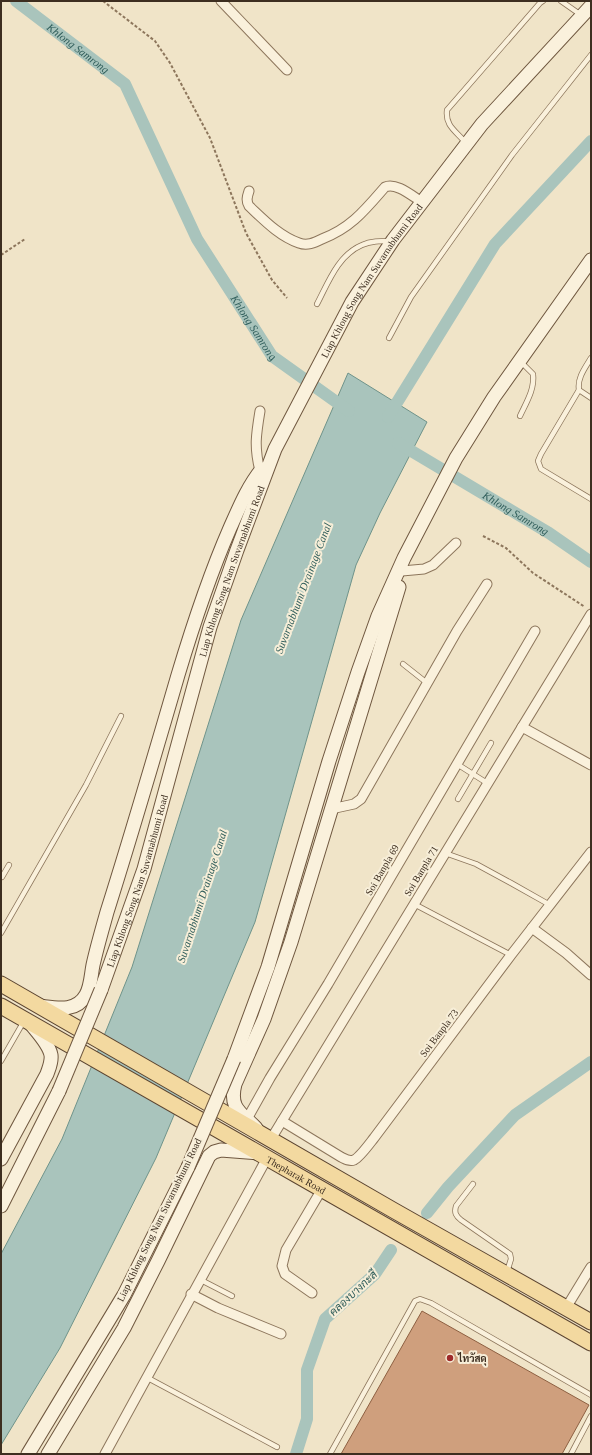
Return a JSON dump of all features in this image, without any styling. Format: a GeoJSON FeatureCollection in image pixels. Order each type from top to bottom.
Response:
{"type":"FeatureCollection","features":[{"type":"Feature","properties":{"kind":"main road","name":"Liap Khlong Song Nam Suvarnabhumi Road"},"geometry":{"type":"LineString","coordinates":[[1,1206],[59,1091],[104,983],[144,869],[210,627],[273,453],[352,302],[393,240],[482,124],[586,11]]}},
{"type":"Feature","properties":{"kind":"main road","name":"Liap Khlong Song Nam Suvarnabhumi Road"},"geometry":{"type":"LineString","coordinates":[[28,1454],[124,1294],[188,1167],[231,1066],[268,967],[329,761],[358,672],[378,616],[407,552],[456,458],[494,397],[591,260]]}},
{"type":"Feature","properties":{"kind":"main road"},"geometry":{"type":"LineString","coordinates":[[38,1006],[64,1008],[72,1007],[80,1003],[86,995],[90,985],[99,937],[131,838],[195,618],[212,570],[236,514],[249,488],[273,453]]}},
{"type":"Feature","properties":{"kind":"main road"},"geometry":{"type":"LineString","coordinates":[[267,1137],[238,1110],[233,1101],[235,1084],[264,1019],[291,942],[397,593],[407,552]]}},
{"type":"Feature","properties":{"kind":"main road","name":"Thepharak Road"},"geometry":{"type":"LineString","coordinates":[[1,984],[591,1322]]}},
{"type":"Feature","properties":{"kind":"main road","name":"Thepharak Road"},"geometry":{"type":"LineString","coordinates":[[1,1006],[591,1343]]}},
{"type":"Feature","properties":{"kind":"main road"},"geometry":{"type":"LineString","coordinates":[[1,1159],[47,1074],[51,1063],[51,1055],[48,1048],[27,1021]]}},
{"type":"Feature","properties":{"kind":"main road"},"geometry":{"type":"LineString","coordinates":[[48,1454],[124,1328],[209,1156],[214,1152],[221,1150],[263,1155]]}},
{"type":"Feature","properties":{"kind":"street"},"geometry":{"type":"LineString","coordinates":[[221,1],[287,70]]}},
{"type":"Feature","properties":{"kind":"street"},"geometry":{"type":"LineString","coordinates":[[249,191],[247,203],[255,211],[289,238],[307,244],[336,234],[355,220],[385,188],[390,185],[397,187],[422,202]]}},
{"type":"Feature","properties":{"kind":"street"},"geometry":{"type":"LineString","coordinates":[[260,411],[255,445],[260,471]]}},
{"type":"Feature","properties":{"kind":"street"},"geometry":{"type":"LineString","coordinates":[[402,571],[424,569],[433,565],[456,543]]}},
{"type":"Feature","properties":{"kind":"street"},"geometry":{"type":"LineString","coordinates":[[331,809],[350,806],[361,799],[457,631],[487,584]]}},
{"type":"Feature","properties":{"kind":"street","name":"Soi Banpla 71"},"geometry":{"type":"LineString","coordinates":[[267,1137],[282,1121],[591,613]]}},
{"type":"Feature","properties":{"kind":"street","name":"Soi Banpla 69"},"geometry":{"type":"LineString","coordinates":[[247,1119],[535,631]]}},
{"type":"Feature","properties":{"kind":"street"},"geometry":{"type":"LineString","coordinates":[[522,727],[591,765]]}},
{"type":"Feature","properties":{"kind":"street","name":"Soi Banpla 73"},"geometry":{"type":"LineString","coordinates":[[282,1121],[341,1157],[348,1160],[353,1160],[358,1157],[591,852]]}},
{"type":"Feature","properties":{"kind":"street"},"geometry":{"type":"LineString","coordinates":[[532,928],[591,974]]}},
{"type":"Feature","properties":{"kind":"street"},"geometry":{"type":"LineString","coordinates":[[105,1454],[199,1279],[263,1155]]}},
{"type":"Feature","properties":{"kind":"street"},"geometry":{"type":"LineString","coordinates":[[312,1293],[285,1274],[282,1266],[286,1250],[322,1189]]}},
{"type":"Feature","properties":{"kind":"street"},"geometry":{"type":"LineString","coordinates":[[566,1308],[591,1267]]}},
{"type":"Feature","properties":{"kind":"street"},"geometry":{"type":"LineString","coordinates":[[191,1294],[218,1308],[280,1334]]}},
{"type":"Feature","properties":{"kind":"lane"},"geometry":{"type":"LineString","coordinates":[[467,144],[448,123],[446,117],[447,110],[509,36],[543,1]]}},
{"type":"Feature","properties":{"kind":"lane"},"geometry":{"type":"LineString","coordinates":[[561,1],[586,11]]}},
{"type":"Feature","properties":{"kind":"lane"},"geometry":{"type":"LineString","coordinates":[[389,338],[411,297],[508,161],[591,55]]}},
{"type":"Feature","properties":{"kind":"lane"},"geometry":{"type":"LineString","coordinates":[[317,304],[341,262],[354,250],[373,242],[393,240]]}},
{"type":"Feature","properties":{"kind":"lane"},"geometry":{"type":"LineString","coordinates":[[591,358],[582,372],[579,386],[580,390],[541,454],[539,465],[541,469],[591,499]]}},
{"type":"Feature","properties":{"kind":"lane"},"geometry":{"type":"LineString","coordinates":[[519,361],[533,374],[534,380],[520,416]]}},
{"type":"Feature","properties":{"kind":"lane"},"geometry":{"type":"LineString","coordinates":[[580,390],[591,398]]}},
{"type":"Feature","properties":{"kind":"lane"},"geometry":{"type":"LineString","coordinates":[[403,664],[427,683]]}},
{"type":"Feature","properties":{"kind":"lane"},"geometry":{"type":"LineString","coordinates":[[1,933],[86,785],[121,716]]}},
{"type":"Feature","properties":{"kind":"lane"},"geometry":{"type":"LineString","coordinates":[[458,799],[491,743]]}},
{"type":"Feature","properties":{"kind":"lane"},"geometry":{"type":"LineString","coordinates":[[457,764],[487,783]]}},
{"type":"Feature","properties":{"kind":"lane"},"geometry":{"type":"LineString","coordinates":[[445,853],[476,864],[550,905]]}},
{"type":"Feature","properties":{"kind":"lane"},"geometry":{"type":"LineString","coordinates":[[2,877],[9,865]]}},
{"type":"Feature","properties":{"kind":"lane"},"geometry":{"type":"LineString","coordinates":[[414,904],[511,955]]}},
{"type":"Feature","properties":{"kind":"lane"},"geometry":{"type":"LineString","coordinates":[[1,1061],[27,1021]]}},
{"type":"Feature","properties":{"kind":"lane"},"geometry":{"type":"LineString","coordinates":[[472,1184],[456,1206],[456,1215],[510,1254],[511,1259],[507,1274]]}},
{"type":"Feature","properties":{"kind":"lane"},"geometry":{"type":"LineString","coordinates":[[199,1279],[232,1296]]}},
{"type":"Feature","properties":{"kind":"lane"},"geometry":{"type":"LineString","coordinates":[[330,1454],[415,1301],[420,1299],[426,1300],[591,1395]]}},
{"type":"Feature","properties":{"kind":"lane"},"geometry":{"type":"LineString","coordinates":[[146,1377],[277,1447]]}},
{"type":"Feature","properties":{"kind":"lane"},"geometry":{"type":"LineString","coordinates":[[571,1454],[591,1416]]}},
{"type":"Feature","properties":{"kind":"path"},"geometry":{"type":"LineString","coordinates":[[103,1],[155,41],[170,63],[210,138],[246,234],[272,280],[287,298]]}},
{"type":"Feature","properties":{"kind":"path"},"geometry":{"type":"LineString","coordinates":[[1,255],[25,239]]}},
{"type":"Feature","properties":{"kind":"path"},"geometry":{"type":"LineString","coordinates":[[483,536],[506,548],[533,573],[591,613]]}},
{"type":"Feature","properties":{"kind":"water","name":"Suvarnabhumi Drainage Canal"},"geometry":{"type":"Polygon","coordinates":[[[348,373],[427,422],[380,513],[356,565],[255,922],[156,1158],[60,1348],[1,1445],[1,1254],[62,1139],[132,967],[241,620],[348,373]]]}},
{"type":"Feature","properties":{"kind":"building","name":"ไทวัสดุ"},"geometry":{"type":"Polygon","coordinates":[[[422,1311],[589,1405],[562,1454],[341,1454],[422,1311]]]}},
{"type":"Feature","properties":{"kind":"waterway","name":"Khlong Samrong"},"geometry":{"type":"LineString","coordinates":[[16,1],[125,84],[197,239],[272,356],[349,411]]}},
{"type":"Feature","properties":{"kind":"waterway"},"geometry":{"type":"LineString","coordinates":[[388,417],[495,244],[591,141]]}},
{"type":"Feature","properties":{"kind":"waterway","name":"Khlong Samrong"},"geometry":{"type":"LineString","coordinates":[[398,443],[549,533],[591,562]]}},
{"type":"Feature","properties":{"kind":"waterway"},"geometry":{"type":"LineString","coordinates":[[427,1213],[448,1187],[515,1115],[591,1062]]}},
{"type":"Feature","properties":{"kind":"waterway","name":"คลองบางกะสี"},"geometry":{"type":"LineString","coordinates":[[296,1454],[307,1419],[307,1370],[325,1319],[375,1274],[391,1250]]}},
{"type":"Feature","properties":{"kind":"place","name":"ไทวัสดุ"},"geometry":{"type":"Point","coordinates":[450,1358]}}]}
